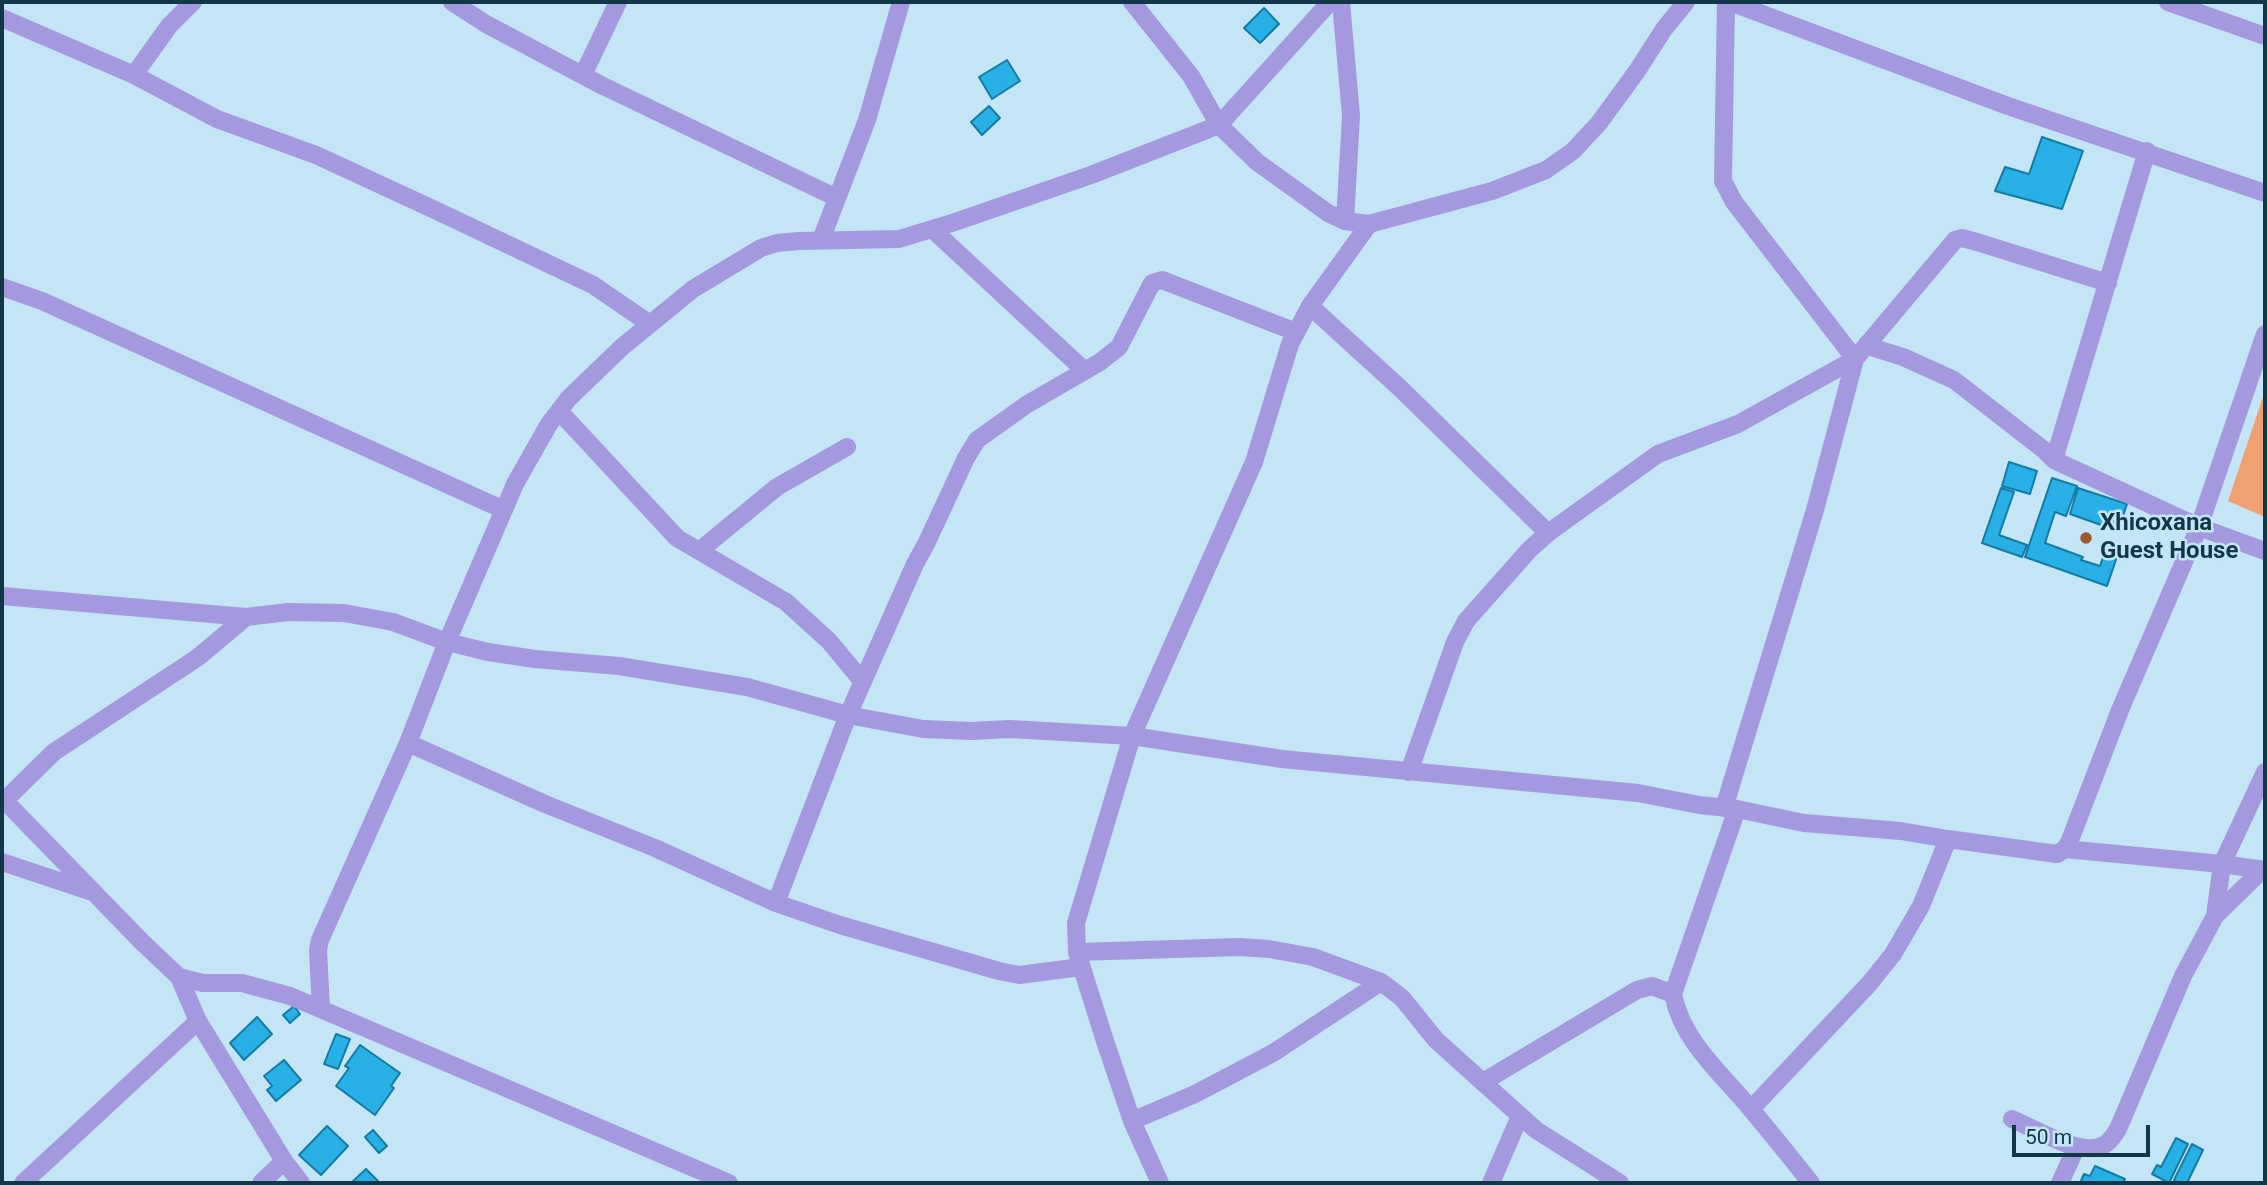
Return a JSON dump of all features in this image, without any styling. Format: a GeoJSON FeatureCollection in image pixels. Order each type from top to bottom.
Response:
{"type":"FeatureCollection","features":[{"type":"Feature","properties":{"kind":"street"},"geometry":{"type":"LineString","coordinates":[[134,75],[169,26],[193,2]]}},
{"type":"Feature","properties":{"kind":"street"},"geometry":{"type":"LineString","coordinates":[[452,2],[486,24],[583,75],[837,198]]}},
{"type":"Feature","properties":{"kind":"street"},"geometry":{"type":"LineString","coordinates":[[583,75],[618,2]]}},
{"type":"Feature","properties":{"kind":"street"},"geometry":{"type":"LineString","coordinates":[[821,240],[867,120],[901,2]]}},
{"type":"Feature","properties":{"kind":"street"},"geometry":{"type":"LineString","coordinates":[[1132,2],[1191,76],[1219,125],[1257,162],[1328,213],[1345,221],[1369,224],[1492,191],[1546,170],[1573,151],[1600,123],[1664,29],[1686,2]]}},
{"type":"Feature","properties":{"kind":"street"},"geometry":{"type":"LineString","coordinates":[[321,1009],[318,950],[320,940],[408,743],[447,642],[515,484],[549,424],[578,389],[693,289],[761,248],[777,243],[821,240],[899,239],[1091,175],[1219,125],[1330,2]]}},
{"type":"Feature","properties":{"kind":"street"},"geometry":{"type":"LineString","coordinates":[[1340,2],[1351,116],[1345,221]]}},
{"type":"Feature","properties":{"kind":"street"},"geometry":{"type":"LineString","coordinates":[[1855,359],[1734,202],[1723,181],[1728,2],[2008,106],[2265,192]]}},
{"type":"Feature","properties":{"kind":"street"},"geometry":{"type":"LineString","coordinates":[[2168,2],[2265,36]]}},
{"type":"Feature","properties":{"kind":"street"},"geometry":{"type":"LineString","coordinates":[[2,18],[134,75],[217,119],[316,155],[536,257],[593,285],[650,324]]}},
{"type":"Feature","properties":{"kind":"street"},"geometry":{"type":"LineString","coordinates":[[2054,460],[2147,151]]}},
{"type":"Feature","properties":{"kind":"street"},"geometry":{"type":"LineString","coordinates":[[1160,1183],[1132,1121],[1079,959],[1076,923],[1132,736],[1254,462],[1290,344],[1310,306],[1369,224]]}},
{"type":"Feature","properties":{"kind":"street"},"geometry":{"type":"LineString","coordinates":[[932,229],[1085,371]]}},
{"type":"Feature","properties":{"kind":"street"},"geometry":{"type":"LineString","coordinates":[[1409,772],[1455,642],[1466,621],[1518,562],[1548,533],[1658,454],[1738,424],[1855,359],[1950,245],[1962,238],[2108,283]]}},
{"type":"Feature","properties":{"kind":"street"},"geometry":{"type":"LineString","coordinates":[[776,903],[848,715],[915,564],[966,458],[978,440],[1026,405],[1100,362],[1119,347],[1152,284],[1162,280],[1297,332]]}},
{"type":"Feature","properties":{"kind":"street"},"geometry":{"type":"LineString","coordinates":[[2,287],[42,301],[504,510]]}},
{"type":"Feature","properties":{"kind":"street"},"geometry":{"type":"LineString","coordinates":[[1310,306],[1401,388],[1548,533]]}},
{"type":"Feature","properties":{"kind":"street"},"geometry":{"type":"LineString","coordinates":[[2,596],[246,617],[288,612],[344,612],[393,622],[447,642],[488,652],[618,666],[747,687],[848,715],[923,729],[1010,729],[1132,736],[1282,759],[1638,793],[1804,823],[1866,827],[2057,854],[2065,849],[2120,710],[2199,527],[2265,334]]}},
{"type":"Feature","properties":{"kind":"street"},"geometry":{"type":"LineString","coordinates":[[1867,344],[1954,380],[2054,460],[2199,527],[2265,551]]}},
{"type":"Feature","properties":{"kind":"street"},"geometry":{"type":"LineString","coordinates":[[1811,1183],[1694,1043],[1681,1020],[1673,994],[1731,809],[1855,359]]}},
{"type":"Feature","properties":{"kind":"street"},"geometry":{"type":"LineString","coordinates":[[559,411],[669,531],[786,603],[828,640],[863,682]]}},
{"type":"Feature","properties":{"kind":"street"},"geometry":{"type":"LineString","coordinates":[[699,551],[777,486],[847,447]]}},
{"type":"Feature","properties":{"kind":"street"},"geometry":{"type":"LineString","coordinates":[[246,617],[187,665],[54,752],[3,800],[179,977],[198,1021],[284,1161],[301,1183]]}},
{"type":"Feature","properties":{"kind":"street"},"geometry":{"type":"LineString","coordinates":[[408,743],[545,804],[655,848],[776,903],[840,925],[999,971],[1019,975],[1079,959],[1240,947],[1313,957],[1381,982],[1402,998],[1436,1040],[1536,1130],[1620,1183]]}},
{"type":"Feature","properties":{"kind":"street"},"geometry":{"type":"LineString","coordinates":[[2215,916],[2222,864],[2265,772]]}},
{"type":"Feature","properties":{"kind":"street"},"geometry":{"type":"LineString","coordinates":[[1751,1109],[1869,984],[1893,954],[1920,906],[1948,839]]}},
{"type":"Feature","properties":{"kind":"street"},"geometry":{"type":"LineString","coordinates":[[2065,849],[2263,870]]}},
{"type":"Feature","properties":{"kind":"street"},"geometry":{"type":"LineString","coordinates":[[2,862],[96,893]]}},
{"type":"Feature","properties":{"kind":"street"},"geometry":{"type":"LineString","coordinates":[[2012,1119],[2076,1147],[2101,1147],[2111,1140],[2183,976],[2215,916],[2263,870]]}},
{"type":"Feature","properties":{"kind":"street"},"geometry":{"type":"LineString","coordinates":[[179,977],[203,983],[242,983],[290,996],[729,1183]]}},
{"type":"Feature","properties":{"kind":"street"},"geometry":{"type":"LineString","coordinates":[[1132,1121],[1195,1094],[1273,1052],[1381,982]]}},
{"type":"Feature","properties":{"kind":"street"},"geometry":{"type":"LineString","coordinates":[[1483,1082],[1637,990],[1651,986],[1673,994]]}},
{"type":"Feature","properties":{"kind":"street"},"geometry":{"type":"LineString","coordinates":[[23,1183],[198,1021]]}},
{"type":"Feature","properties":{"kind":"street"},"geometry":{"type":"LineString","coordinates":[[1490,1183],[1520,1116]]}},
{"type":"Feature","properties":{"kind":"street"},"geometry":{"type":"LineString","coordinates":[[2060,1183],[2076,1147]]}},
{"type":"Feature","properties":{"kind":"street"},"geometry":{"type":"LineString","coordinates":[[261,1183],[284,1161]]}},
{"type":"Feature","properties":{"kind":"shaded area"},"geometry":{"type":"Polygon","coordinates":[[[2265,391],[2265,517],[2228,501],[2265,391]]]}},
{"type":"Feature","properties":{"kind":"building"},"geometry":{"type":"Polygon","coordinates":[[[1264,8],[1279,24],[1260,43],[1244,28],[1264,8]]]}},
{"type":"Feature","properties":{"kind":"building"},"geometry":{"type":"Polygon","coordinates":[[[1007,60],[1020,81],[992,99],[979,77],[1007,60]]]}},
{"type":"Feature","properties":{"kind":"building"},"geometry":{"type":"Polygon","coordinates":[[[989,106],[1000,118],[982,135],[971,122],[989,106]]]}},
{"type":"Feature","properties":{"kind":"building"},"geometry":{"type":"Polygon","coordinates":[[[2042,137],[2083,151],[2062,209],[1995,191],[2005,167],[2029,174],[2042,137]]]}},
{"type":"Feature","properties":{"kind":"building"},"geometry":{"type":"Polygon","coordinates":[[[2009,462],[2037,471],[2030,494],[2002,486],[2009,462]]]}},
{"type":"Feature","properties":{"kind":"building"},"geometry":{"type":"Polygon","coordinates":[[[2052,478],[2077,486],[2066,516],[2055,512],[2045,543],[2100,566],[2108,543],[2120,548],[2107,586],[2025,557],[2052,478]]]}},
{"type":"Feature","properties":{"kind":"building"},"geometry":{"type":"Polygon","coordinates":[[[2001,488],[2014,492],[1999,535],[2027,545],[2022,557],[1982,543],[2001,488]]]}},
{"type":"Feature","properties":{"kind":"building"},"geometry":{"type":"Polygon","coordinates":[[[2078,488],[2127,504],[2118,531],[2070,514],[2078,488]]]}},
{"type":"Feature","properties":{"kind":"building"},"geometry":{"type":"Polygon","coordinates":[[[294,1006],[300,1014],[290,1023],[283,1015],[294,1006]]]}},
{"type":"Feature","properties":{"kind":"building"},"geometry":{"type":"Polygon","coordinates":[[[257,1017],[272,1034],[244,1060],[230,1043],[257,1017]]]}},
{"type":"Feature","properties":{"kind":"building"},"geometry":{"type":"Polygon","coordinates":[[[336,1034],[350,1039],[338,1069],[324,1064],[336,1034]]]}},
{"type":"Feature","properties":{"kind":"building"},"geometry":{"type":"Polygon","coordinates":[[[360,1045],[400,1073],[391,1086],[394,1088],[375,1115],[336,1086],[349,1068],[345,1066],[360,1045]]]}},
{"type":"Feature","properties":{"kind":"building"},"geometry":{"type":"Polygon","coordinates":[[[284,1060],[301,1080],[276,1101],[267,1090],[272,1086],[264,1076],[284,1060]]]}},
{"type":"Feature","properties":{"kind":"building"},"geometry":{"type":"Polygon","coordinates":[[[327,1126],[348,1146],[321,1175],[299,1155],[327,1126]]]}},
{"type":"Feature","properties":{"kind":"building"},"geometry":{"type":"Polygon","coordinates":[[[373,1130],[387,1146],[379,1153],[365,1137],[373,1130]]]}},
{"type":"Feature","properties":{"kind":"building"},"geometry":{"type":"Polygon","coordinates":[[[2176,1138],[2188,1144],[2169,1183],[2152,1174],[2157,1165],[2161,1167],[2176,1138]]]}},
{"type":"Feature","properties":{"kind":"building"},"geometry":{"type":"Polygon","coordinates":[[[2192,1144],[2203,1150],[2187,1183],[2179,1183],[2174,1180],[2192,1144]]]}},
{"type":"Feature","properties":{"kind":"building"},"geometry":{"type":"Polygon","coordinates":[[[2095,1166],[2125,1179],[2123,1183],[2080,1183],[2084,1174],[2090,1176],[2095,1166]]]}},
{"type":"Feature","properties":{"kind":"building"},"geometry":{"type":"Polygon","coordinates":[[[366,1169],[380,1183],[351,1183],[366,1169]]]}},
{"type":"Feature","properties":{"kind":"place","name":"Xhicoxana Guest House"},"geometry":{"type":"Point","coordinates":[2086,538]}}]}
